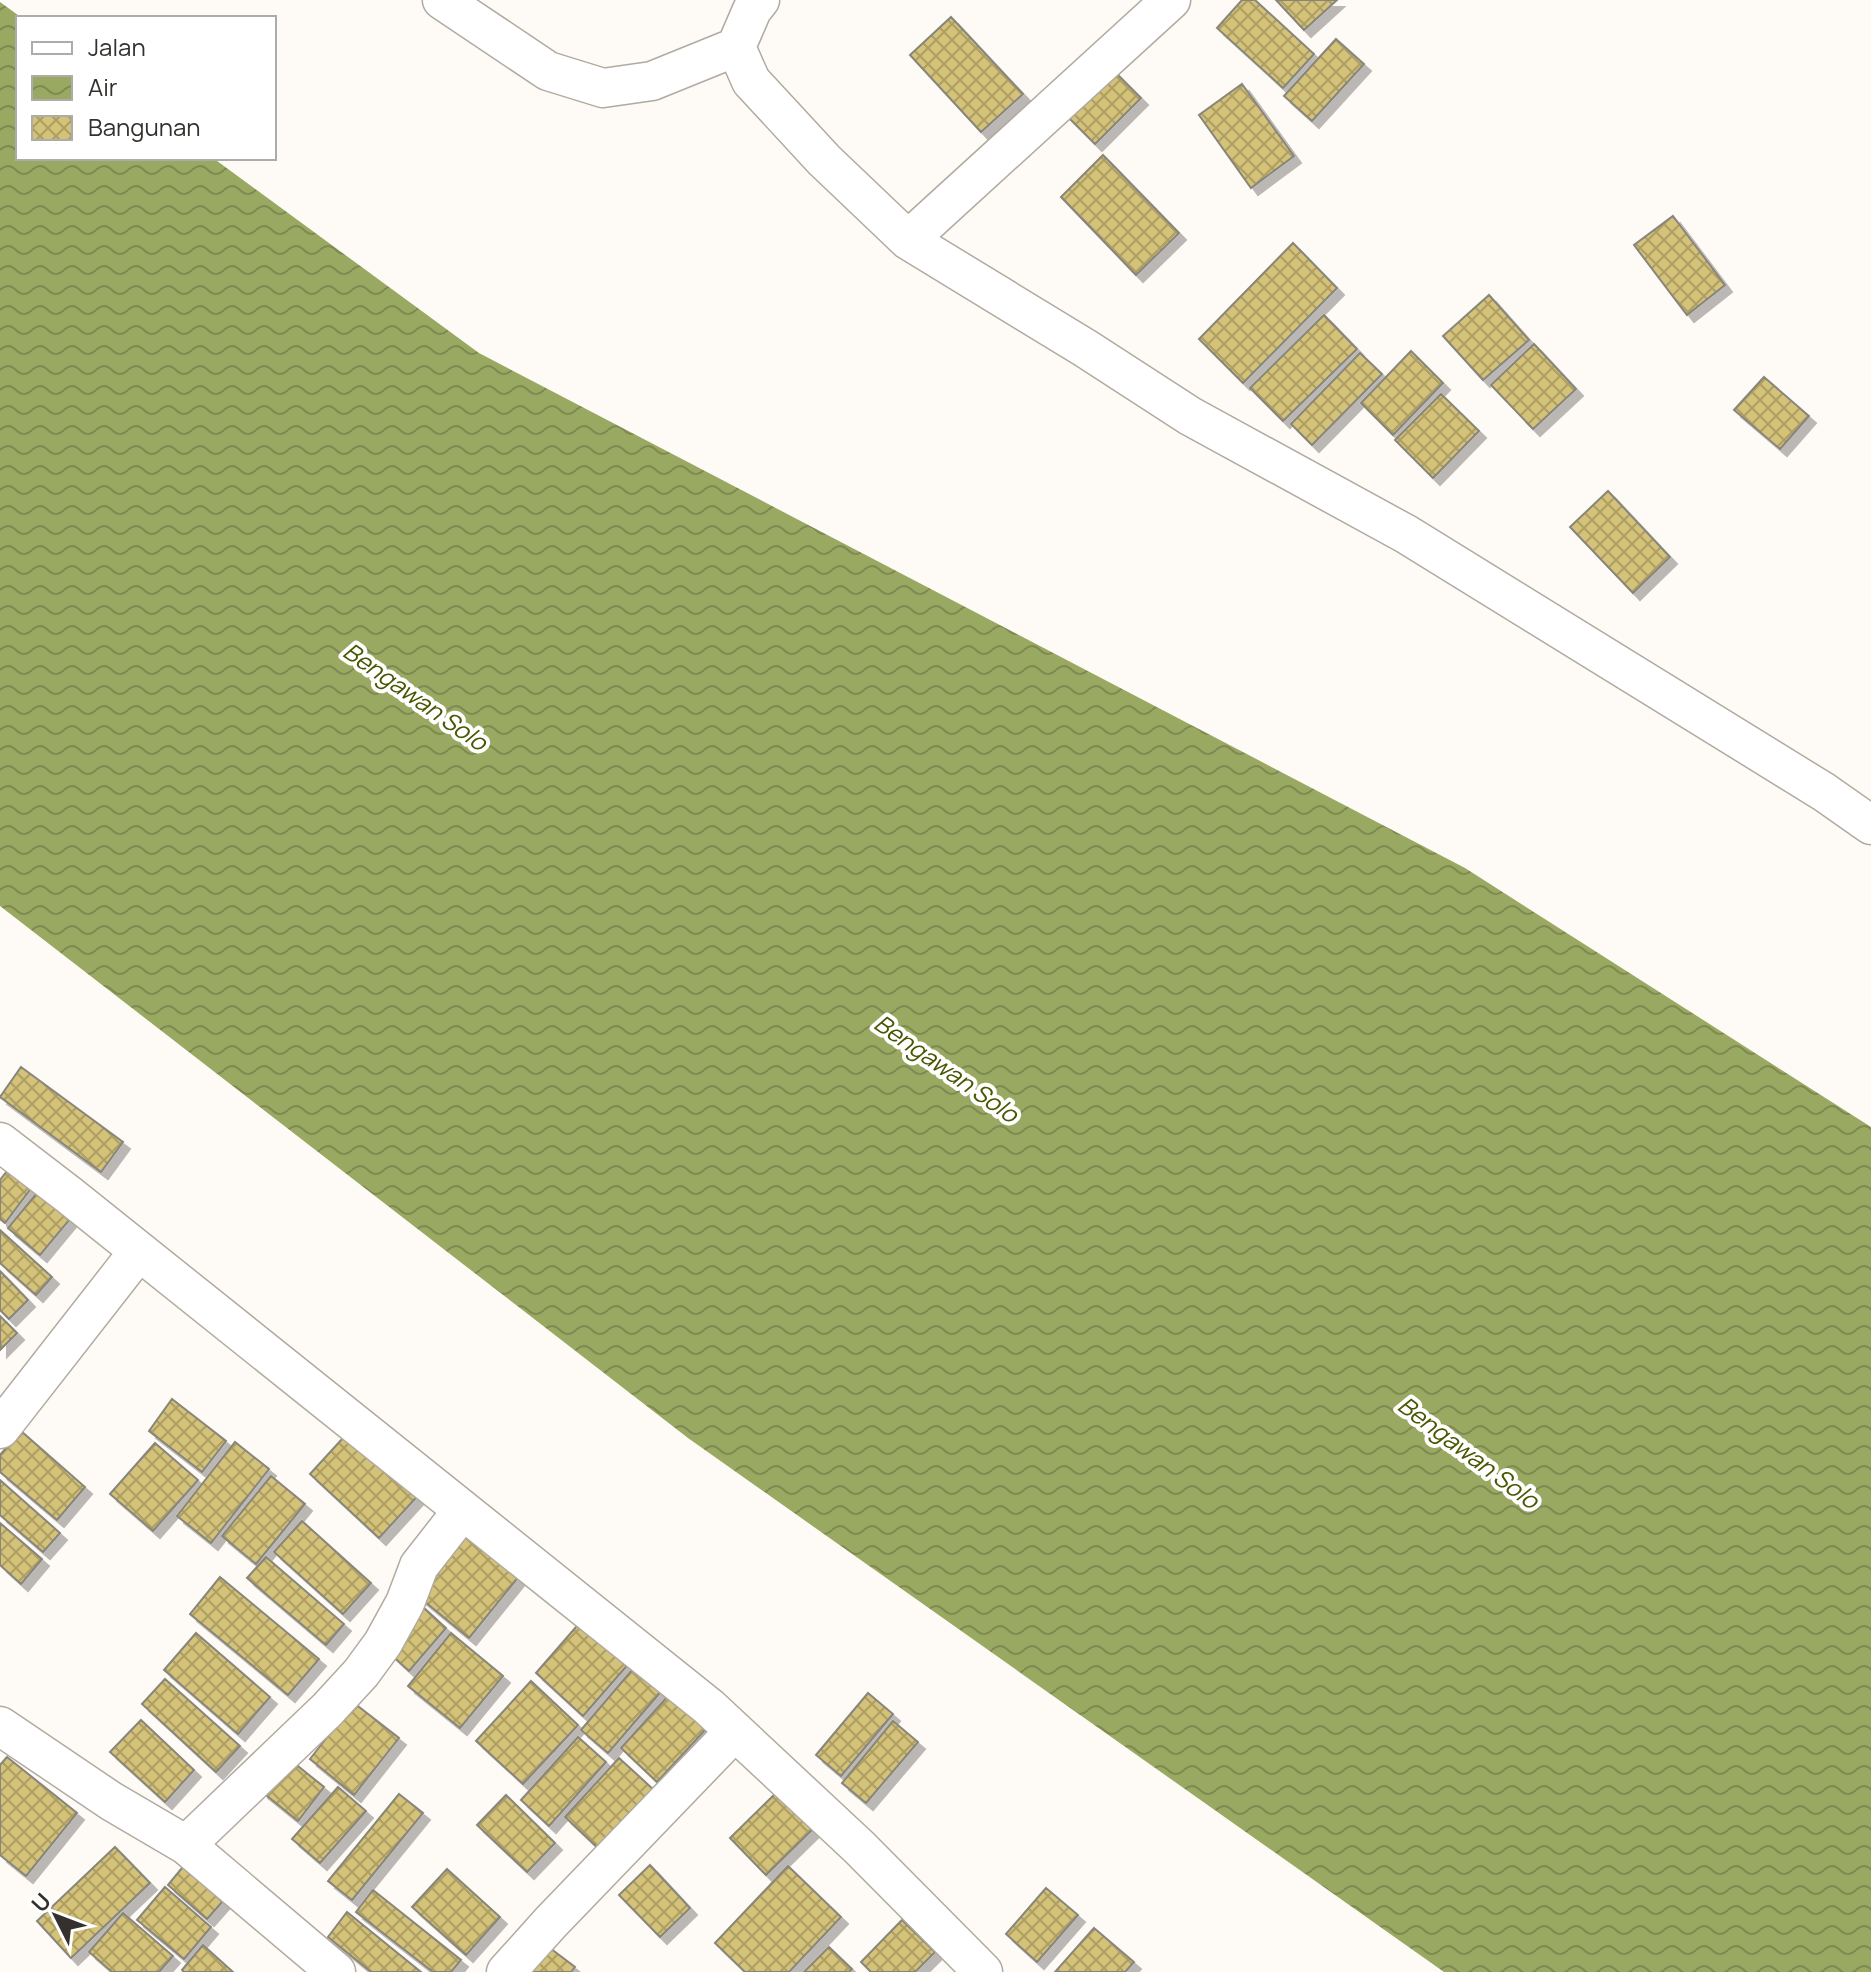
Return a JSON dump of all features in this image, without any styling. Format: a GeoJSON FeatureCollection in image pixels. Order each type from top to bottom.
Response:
{"type":"FeatureCollection","features":[{"type":"Feature","properties":{"kind":"street"},"geometry":{"type":"LineString","coordinates":[[447,1],[548,71],[603,88],[652,81],[736,47],[752,10],[760,0]]}},
{"type":"Feature","properties":{"kind":"street"},"geometry":{"type":"LineString","coordinates":[[908,240],[1171,0]]}},
{"type":"Feature","properties":{"kind":"street"},"geometry":{"type":"LineString","coordinates":[[736,47],[751,81],[824,160],[908,240],[1190,416],[1406,534],[1824,792],[1871,825]]}},
{"type":"Feature","properties":{"kind":"street"},"geometry":{"type":"LineString","coordinates":[[0,1142],[709,1707],[859,1847],[983,1972]]}},
{"type":"Feature","properties":{"kind":"street"},"geometry":{"type":"LineString","coordinates":[[0,1429],[139,1251]]}},
{"type":"Feature","properties":{"kind":"street"},"geometry":{"type":"LineString","coordinates":[[186,1845],[327,1710],[361,1673],[383,1643],[405,1603],[419,1566],[462,1511]]}},
{"type":"Feature","properties":{"kind":"street"},"geometry":{"type":"LineString","coordinates":[[0,1726],[111,1801],[186,1845],[336,1972]]}},
{"type":"Feature","properties":{"kind":"street"},"geometry":{"type":"LineString","coordinates":[[506,1972],[735,1731]]}},
{"type":"Feature","properties":{"kind":"water","name":"Bengawan Solo"},"geometry":{"type":"Polygon","coordinates":[[[0,2],[19,16],[16,16],[16,160],[216,160],[479,353],[1465,868],[1871,1127],[1871,1972],[1444,1972],[688,1438],[0,906],[0,2]]]}},
{"type":"Feature","properties":{"kind":"building"},"geometry":{"type":"Polygon","coordinates":[[[1242,0],[1255,0],[1314,54],[1283,88],[1217,28],[1242,0]]]}},
{"type":"Feature","properties":{"kind":"building"},"geometry":{"type":"Polygon","coordinates":[[[1276,0],[1337,0],[1304,30],[1276,0]]]}},
{"type":"Feature","properties":{"kind":"building"},"geometry":{"type":"Polygon","coordinates":[[[951,17],[1023,94],[981,132],[910,55],[951,17]]]}},
{"type":"Feature","properties":{"kind":"building"},"geometry":{"type":"Polygon","coordinates":[[[1336,39],[1364,64],[1312,121],[1284,96],[1336,39]]]}},
{"type":"Feature","properties":{"kind":"building"},"geometry":{"type":"Polygon","coordinates":[[[1110,67],[1141,98],[1095,144],[1064,113],[1110,67]]]}},
{"type":"Feature","properties":{"kind":"building"},"geometry":{"type":"Polygon","coordinates":[[[1242,84],[1294,156],[1251,188],[1199,115],[1242,84]]]}},
{"type":"Feature","properties":{"kind":"building"},"geometry":{"type":"Polygon","coordinates":[[[1103,155],[1179,233],[1136,275],[1061,197],[1103,155]]]}},
{"type":"Feature","properties":{"kind":"building"},"geometry":{"type":"Polygon","coordinates":[[[1673,216],[1725,285],[1687,315],[1634,245],[1673,216]]]}},
{"type":"Feature","properties":{"kind":"building"},"geometry":{"type":"Polygon","coordinates":[[[1293,243],[1337,288],[1243,383],[1199,339],[1293,243]]]}},
{"type":"Feature","properties":{"kind":"building"},"geometry":{"type":"Polygon","coordinates":[[[1489,295],[1529,340],[1483,380],[1443,336],[1489,295]]]}},
{"type":"Feature","properties":{"kind":"building"},"geometry":{"type":"Polygon","coordinates":[[[1324,315],[1357,349],[1283,421],[1250,388],[1324,315]]]}},
{"type":"Feature","properties":{"kind":"building"},"geometry":{"type":"Polygon","coordinates":[[[1534,344],[1576,389],[1533,429],[1491,385],[1534,344]]]}},
{"type":"Feature","properties":{"kind":"building"},"geometry":{"type":"Polygon","coordinates":[[[1411,351],[1443,383],[1393,435],[1361,403],[1411,351]]]}},
{"type":"Feature","properties":{"kind":"building"},"geometry":{"type":"Polygon","coordinates":[[[1360,353],[1382,374],[1312,445],[1291,424],[1360,353]]]}},
{"type":"Feature","properties":{"kind":"building"},"geometry":{"type":"Polygon","coordinates":[[[1764,377],[1809,416],[1780,449],[1734,410],[1764,377]]]}},
{"type":"Feature","properties":{"kind":"building"},"geometry":{"type":"Polygon","coordinates":[[[1441,394],[1479,431],[1433,478],[1395,440],[1441,394]]]}},
{"type":"Feature","properties":{"kind":"building"},"geometry":{"type":"Polygon","coordinates":[[[1608,491],[1670,557],[1633,593],[1570,527],[1608,491]]]}},
{"type":"Feature","properties":{"kind":"building"},"geometry":{"type":"Polygon","coordinates":[[[21,1067],[123,1142],[101,1172],[0,1097],[21,1067]]]}},
{"type":"Feature","properties":{"kind":"building"},"geometry":{"type":"Polygon","coordinates":[[[14,1162],[38,1179],[5,1223],[0,1219],[0,1180],[14,1162]]]}},
{"type":"Feature","properties":{"kind":"building"},"geometry":{"type":"Polygon","coordinates":[[[37,1193],[70,1219],[40,1255],[8,1228],[37,1193]]]}},
{"type":"Feature","properties":{"kind":"building"},"geometry":{"type":"Polygon","coordinates":[[[0,1230],[52,1277],[36,1295],[0,1263],[0,1230]]]}},
{"type":"Feature","properties":{"kind":"building"},"geometry":{"type":"Polygon","coordinates":[[[0,1271],[28,1300],[9,1319],[0,1310],[0,1271]]]}},
{"type":"Feature","properties":{"kind":"building"},"geometry":{"type":"Polygon","coordinates":[[[0,1316],[17,1333],[0,1350],[0,1316]]]}},
{"type":"Feature","properties":{"kind":"building"},"geometry":{"type":"Polygon","coordinates":[[[172,1399],[226,1441],[202,1472],[149,1431],[172,1399]]]}},
{"type":"Feature","properties":{"kind":"building"},"geometry":{"type":"Polygon","coordinates":[[[354,1426],[424,1489],[379,1538],[310,1474],[354,1426]]]}},
{"type":"Feature","properties":{"kind":"building"},"geometry":{"type":"Polygon","coordinates":[[[21,1431],[85,1487],[57,1520],[0,1472],[0,1455],[21,1431]]]}},
{"type":"Feature","properties":{"kind":"building"},"geometry":{"type":"Polygon","coordinates":[[[235,1442],[269,1469],[211,1543],[177,1516],[235,1442]]]}},
{"type":"Feature","properties":{"kind":"building"},"geometry":{"type":"Polygon","coordinates":[[[155,1443],[198,1480],[153,1531],[110,1494],[155,1443]]]}},
{"type":"Feature","properties":{"kind":"building"},"geometry":{"type":"Polygon","coordinates":[[[271,1476],[305,1504],[256,1564],[222,1536],[271,1476]]]}},
{"type":"Feature","properties":{"kind":"building"},"geometry":{"type":"Polygon","coordinates":[[[0,1480],[60,1533],[43,1552],[0,1515],[0,1480]]]}},
{"type":"Feature","properties":{"kind":"building"},"geometry":{"type":"Polygon","coordinates":[[[302,1521],[371,1583],[343,1614],[274,1552],[302,1521]]]}},
{"type":"Feature","properties":{"kind":"building"},"geometry":{"type":"Polygon","coordinates":[[[0,1523],[42,1559],[21,1584],[0,1565],[0,1523]]]}},
{"type":"Feature","properties":{"kind":"building"},"geometry":{"type":"Polygon","coordinates":[[[470,1523],[525,1569],[469,1638],[413,1592],[470,1523]]]}},
{"type":"Feature","properties":{"kind":"building"},"geometry":{"type":"Polygon","coordinates":[[[266,1557],[344,1624],[326,1645],[247,1578],[266,1557]]]}},
{"type":"Feature","properties":{"kind":"building"},"geometry":{"type":"Polygon","coordinates":[[[220,1577],[319,1659],[288,1695],[190,1614],[220,1577]]]}},
{"type":"Feature","properties":{"kind":"building"},"geometry":{"type":"Polygon","coordinates":[[[423,1607],[446,1628],[409,1671],[386,1650],[423,1607]]]}},
{"type":"Feature","properties":{"kind":"building"},"geometry":{"type":"Polygon","coordinates":[[[583,1619],[631,1661],[583,1716],[536,1673],[583,1619]]]}},
{"type":"Feature","properties":{"kind":"building"},"geometry":{"type":"Polygon","coordinates":[[[196,1633],[270,1697],[238,1734],[164,1670],[196,1633]]]}},
{"type":"Feature","properties":{"kind":"building"},"geometry":{"type":"Polygon","coordinates":[[[451,1633],[503,1676],[460,1728],[408,1686],[451,1633]]]}},
{"type":"Feature","properties":{"kind":"building"},"geometry":{"type":"Polygon","coordinates":[[[638,1663],[665,1687],[608,1753],[581,1730],[638,1663]]]}},
{"type":"Feature","properties":{"kind":"building"},"geometry":{"type":"Polygon","coordinates":[[[165,1679],[240,1746],[216,1772],[142,1704],[165,1679]]]}},
{"type":"Feature","properties":{"kind":"building"},"geometry":{"type":"Polygon","coordinates":[[[531,1681],[578,1725],[523,1784],[476,1741],[531,1681]]]}},
{"type":"Feature","properties":{"kind":"building"},"geometry":{"type":"Polygon","coordinates":[[[868,1693],[893,1714],[841,1776],[816,1755],[868,1693]]]}},
{"type":"Feature","properties":{"kind":"building"},"geometry":{"type":"Polygon","coordinates":[[[669,1695],[706,1729],[657,1782],[621,1748],[669,1695]]]}},
{"type":"Feature","properties":{"kind":"building"},"geometry":{"type":"Polygon","coordinates":[[[354,1703],[399,1738],[354,1795],[310,1759],[354,1703]]]}},
{"type":"Feature","properties":{"kind":"building"},"geometry":{"type":"Polygon","coordinates":[[[141,1720],[194,1770],[165,1802],[110,1752],[141,1720]]]}},
{"type":"Feature","properties":{"kind":"building"},"geometry":{"type":"Polygon","coordinates":[[[893,1721],[918,1742],[866,1803],[842,1783],[893,1721]]]}},
{"type":"Feature","properties":{"kind":"building"},"geometry":{"type":"Polygon","coordinates":[[[578,1737],[606,1762],[549,1826],[521,1800],[578,1737]]]}},
{"type":"Feature","properties":{"kind":"building"},"geometry":{"type":"Polygon","coordinates":[[[7,1757],[77,1813],[26,1876],[0,1855],[0,1765],[7,1757]]]}},
{"type":"Feature","properties":{"kind":"building"},"geometry":{"type":"Polygon","coordinates":[[[288,1758],[324,1787],[298,1821],[261,1791],[288,1758]]]}},
{"type":"Feature","properties":{"kind":"building"},"geometry":{"type":"Polygon","coordinates":[[[619,1758],[654,1790],[600,1850],[565,1817],[619,1758]]]}},
{"type":"Feature","properties":{"kind":"building"},"geometry":{"type":"Polygon","coordinates":[[[338,1787],[366,1811],[320,1863],[292,1839],[338,1787]]]}},
{"type":"Feature","properties":{"kind":"building"},"geometry":{"type":"Polygon","coordinates":[[[777,1792],[813,1829],[766,1875],[730,1838],[777,1792]]]}},
{"type":"Feature","properties":{"kind":"building"},"geometry":{"type":"Polygon","coordinates":[[[399,1794],[423,1813],[352,1900],[328,1881],[399,1794]]]}},
{"type":"Feature","properties":{"kind":"building"},"geometry":{"type":"Polygon","coordinates":[[[506,1795],[555,1843],[527,1872],[477,1825],[506,1795]]]}},
{"type":"Feature","properties":{"kind":"building"},"geometry":{"type":"Polygon","coordinates":[[[115,1847],[150,1883],[71,1958],[37,1921],[115,1847]]]}},
{"type":"Feature","properties":{"kind":"building"},"geometry":{"type":"Polygon","coordinates":[[[191,1857],[231,1892],[207,1919],[168,1885],[191,1857]]]}},
{"type":"Feature","properties":{"kind":"building"},"geometry":{"type":"Polygon","coordinates":[[[650,1865],[690,1908],[660,1937],[619,1895],[650,1865]]]}},
{"type":"Feature","properties":{"kind":"building"},"geometry":{"type":"Polygon","coordinates":[[[788,1866],[841,1917],[789,1972],[745,1972],[715,1943],[788,1866]]]}},
{"type":"Feature","properties":{"kind":"building"},"geometry":{"type":"Polygon","coordinates":[[[447,1869],[500,1917],[466,1955],[412,1907],[447,1869]]]}},
{"type":"Feature","properties":{"kind":"building"},"geometry":{"type":"Polygon","coordinates":[[[165,1887],[211,1927],[184,1959],[137,1920],[165,1887]]]}},
{"type":"Feature","properties":{"kind":"building"},"geometry":{"type":"Polygon","coordinates":[[[1046,1888],[1078,1915],[1037,1962],[1006,1934],[1046,1888]]]}},
{"type":"Feature","properties":{"kind":"building"},"geometry":{"type":"Polygon","coordinates":[[[373,1890],[461,1960],[451,1972],[433,1972],[356,1912],[373,1890]]]}},
{"type":"Feature","properties":{"kind":"building"},"geometry":{"type":"Polygon","coordinates":[[[347,1912],[421,1972],[371,1972],[328,1937],[347,1912]]]}},
{"type":"Feature","properties":{"kind":"building"},"geometry":{"type":"Polygon","coordinates":[[[123,1913],[173,1956],[159,1972],[112,1972],[89,1952],[123,1913]]]}},
{"type":"Feature","properties":{"kind":"building"},"geometry":{"type":"Polygon","coordinates":[[[902,1920],[935,1952],[915,1972],[871,1972],[861,1962],[902,1920]]]}},
{"type":"Feature","properties":{"kind":"building"},"geometry":{"type":"Polygon","coordinates":[[[1094,1928],[1134,1962],[1125,1972],[1055,1972],[1094,1928]]]}},
{"type":"Feature","properties":{"kind":"building"},"geometry":{"type":"Polygon","coordinates":[[[542,1942],[575,1967],[571,1972],[519,1972],[542,1942]]]}},
{"type":"Feature","properties":{"kind":"building"},"geometry":{"type":"Polygon","coordinates":[[[203,1945],[233,1972],[184,1972],[182,1970],[203,1945]]]}},
{"type":"Feature","properties":{"kind":"building"},"geometry":{"type":"Polygon","coordinates":[[[829,1947],[852,1969],[849,1972],[804,1972],[829,1947]]]}}]}
